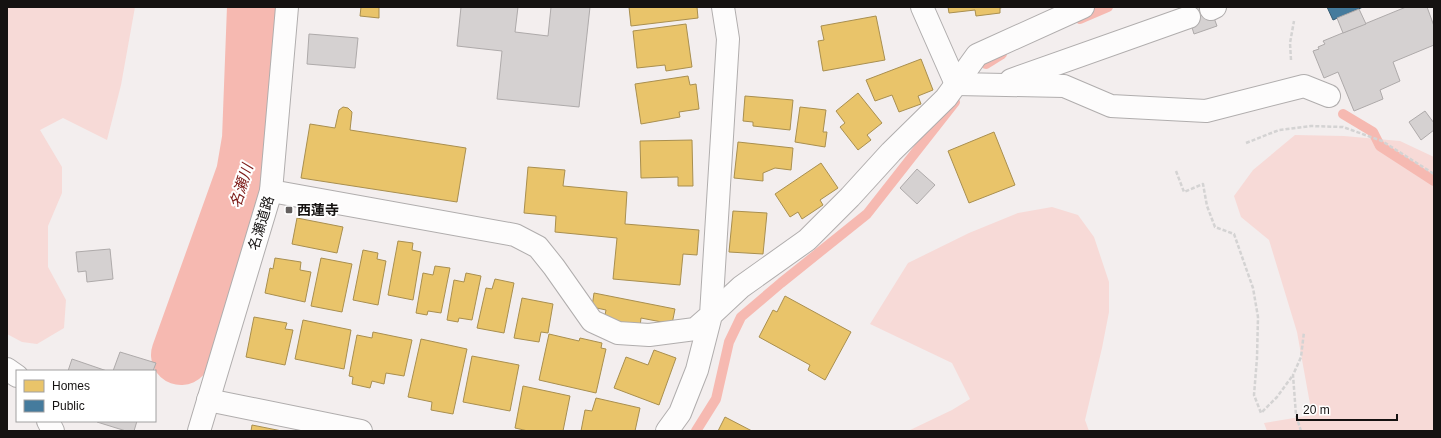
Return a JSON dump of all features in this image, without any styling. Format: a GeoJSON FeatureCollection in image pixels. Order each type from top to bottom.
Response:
{"type":"FeatureCollection","features":[{"type":"Feature","properties":{"kind":"street","name":"名瀬道路"},"geometry":{"type":"LineString","coordinates":[[199,431],[271,191],[287,7]]}},
{"type":"Feature","properties":{"kind":"street"},"geometry":{"type":"LineString","coordinates":[[667,431],[680,413],[697,370],[711,316],[728,39],[723,7]]}},
{"type":"Feature","properties":{"kind":"street"},"geometry":{"type":"LineString","coordinates":[[922,7],[956,84]]}},
{"type":"Feature","properties":{"kind":"street"},"geometry":{"type":"LineString","coordinates":[[271,191],[515,235],[538,247],[592,321],[618,333],[649,335],[695,329],[741,287],[807,240],[850,197],[891,152],[946,98],[977,55],[1072,9]]}},
{"type":"Feature","properties":{"kind":"street"},"geometry":{"type":"LineString","coordinates":[[998,85],[1189,17]]}},
{"type":"Feature","properties":{"kind":"street"},"geometry":{"type":"LineString","coordinates":[[956,84],[1064,86],[1111,106],[1206,111],[1304,86],[1329,96]]}},
{"type":"Feature","properties":{"kind":"street"},"geometry":{"type":"LineString","coordinates":[[7,369],[16,375]]}},
{"type":"Feature","properties":{"kind":"street"},"geometry":{"type":"LineString","coordinates":[[208,400],[361,431]]}},
{"type":"Feature","properties":{"kind":"street"},"geometry":{"type":"LineString","coordinates":[[48,422],[53,431]]}},
{"type":"Feature","properties":{"kind":"path"},"geometry":{"type":"LineString","coordinates":[[1292,89],[1290,43],[1294,21]]}},
{"type":"Feature","properties":{"kind":"path"},"geometry":{"type":"LineString","coordinates":[[1246,144],[1279,130],[1311,126],[1343,127],[1382,141],[1434,174]]}},
{"type":"Feature","properties":{"kind":"path"},"geometry":{"type":"LineString","coordinates":[[1176,171],[1184,192],[1202,184],[1207,206],[1215,227],[1234,234],[1253,288],[1258,317],[1258,358],[1254,395],[1261,412],[1277,397],[1293,375],[1302,356],[1304,332]]}},
{"type":"Feature","properties":{"kind":"path"},"geometry":{"type":"LineString","coordinates":[[1293,375],[1296,415],[1301,431]]}},
{"type":"Feature","properties":{"kind":"shaded area"},"geometry":{"type":"Polygon","coordinates":[[[7,7],[135,7],[121,85],[107,140],[63,118],[40,130],[62,167],[62,193],[48,226],[48,267],[66,300],[64,328],[37,344],[22,342],[7,334],[7,7]]]}},
{"type":"Feature","properties":{"kind":"shaded area"},"geometry":{"type":"Polygon","coordinates":[[[1295,135],[1344,136],[1400,141],[1434,157],[1434,431],[1267,431],[1264,423],[1312,415],[1297,332],[1269,240],[1241,217],[1234,196],[1253,170],[1295,135]]]}},
{"type":"Feature","properties":{"kind":"shaded area"},"geometry":{"type":"Polygon","coordinates":[[[1052,207],[1078,215],[1094,237],[1109,282],[1109,312],[1085,420],[1089,431],[908,431],[952,410],[970,399],[952,363],[870,324],[908,263],[969,233],[1018,213],[1052,207]]]}},
{"type":"Feature","properties":{"kind":"building: Homes"},"geometry":{"type":"Polygon","coordinates":[[[361,7],[379,7],[379,18],[360,16],[361,7]]]}},
{"type":"Feature","properties":{"kind":"building: Homes"},"geometry":{"type":"Polygon","coordinates":[[[629,7],[697,7],[698,18],[631,26],[629,7]]]}},
{"type":"Feature","properties":{"kind":"building: Homes"},"geometry":{"type":"Polygon","coordinates":[[[948,7],[1004,7],[1000,8],[1000,13],[976,16],[975,10],[949,13],[948,7]]]}},
{"type":"Feature","properties":{"kind":"building: Homes"},"geometry":{"type":"Polygon","coordinates":[[[876,16],[885,60],[823,71],[818,41],[824,40],[821,26],[876,16]]]}},
{"type":"Feature","properties":{"kind":"building: Homes"},"geometry":{"type":"Polygon","coordinates":[[[686,24],[692,67],[666,71],[665,65],[637,68],[633,31],[686,24]]]}},
{"type":"Feature","properties":{"kind":"building: Homes"},"geometry":{"type":"Polygon","coordinates":[[[921,59],[933,90],[918,96],[921,104],[899,112],[892,95],[875,101],[866,80],[921,59]]]}},
{"type":"Feature","properties":{"kind":"building: Homes"},"geometry":{"type":"Polygon","coordinates":[[[688,76],[690,85],[696,84],[699,109],[679,112],[680,117],[641,124],[635,84],[688,76]]]}},
{"type":"Feature","properties":{"kind":"building: Homes"},"geometry":{"type":"Polygon","coordinates":[[[858,93],[882,123],[867,135],[871,140],[858,150],[840,127],[845,123],[836,111],[858,93]]]}},
{"type":"Feature","properties":{"kind":"building: Homes"},"geometry":{"type":"Polygon","coordinates":[[[745,96],[793,100],[790,130],[753,126],[753,122],[743,121],[745,96]]]}},
{"type":"Feature","properties":{"kind":"building: Homes"},"geometry":{"type":"Polygon","coordinates":[[[343,107],[348,108],[352,112],[350,130],[466,148],[457,202],[301,178],[310,124],[335,128],[339,110],[343,107]]]}},
{"type":"Feature","properties":{"kind":"building: Homes"},"geometry":{"type":"Polygon","coordinates":[[[800,107],[826,110],[823,132],[827,132],[825,147],[795,142],[800,107]]]}},
{"type":"Feature","properties":{"kind":"building: Homes"},"geometry":{"type":"Polygon","coordinates":[[[994,132],[1015,185],[969,203],[948,151],[994,132]]]}},
{"type":"Feature","properties":{"kind":"building: Homes"},"geometry":{"type":"Polygon","coordinates":[[[692,140],[693,186],[678,186],[678,177],[641,178],[640,141],[692,140]]]}},
{"type":"Feature","properties":{"kind":"building: Homes"},"geometry":{"type":"Polygon","coordinates":[[[738,142],[793,148],[791,170],[775,168],[763,173],[763,181],[734,178],[738,142]]]}},
{"type":"Feature","properties":{"kind":"building: Homes"},"geometry":{"type":"Polygon","coordinates":[[[821,163],[838,188],[820,200],[823,205],[802,219],[798,212],[790,217],[775,194],[821,163]]]}},
{"type":"Feature","properties":{"kind":"building: Homes"},"geometry":{"type":"Polygon","coordinates":[[[528,167],[565,170],[563,186],[627,192],[625,224],[699,230],[697,255],[683,254],[680,285],[613,279],[617,238],[555,232],[556,216],[524,213],[528,167]]]}},
{"type":"Feature","properties":{"kind":"building: Homes"},"geometry":{"type":"Polygon","coordinates":[[[733,211],[767,213],[763,254],[729,252],[733,211]]]}},
{"type":"Feature","properties":{"kind":"building: Homes"},"geometry":{"type":"Polygon","coordinates":[[[297,218],[343,227],[337,253],[292,244],[297,218]]]}},
{"type":"Feature","properties":{"kind":"building: Homes"},"geometry":{"type":"Polygon","coordinates":[[[398,241],[413,243],[412,250],[421,252],[413,300],[388,295],[398,241]]]}},
{"type":"Feature","properties":{"kind":"building: Homes"},"geometry":{"type":"Polygon","coordinates":[[[363,250],[378,253],[377,259],[386,261],[378,305],[353,300],[363,250]]]}},
{"type":"Feature","properties":{"kind":"building: Homes"},"geometry":{"type":"Polygon","coordinates":[[[275,258],[301,262],[300,270],[311,272],[305,302],[265,293],[270,268],[273,269],[275,258]]]}},
{"type":"Feature","properties":{"kind":"building: Homes"},"geometry":{"type":"Polygon","coordinates":[[[321,258],[352,264],[342,312],[311,306],[321,258]]]}},
{"type":"Feature","properties":{"kind":"building: Homes"},"geometry":{"type":"Polygon","coordinates":[[[435,266],[450,268],[441,313],[428,311],[427,315],[416,313],[423,273],[433,275],[435,266]]]}},
{"type":"Feature","properties":{"kind":"building: Homes"},"geometry":{"type":"Polygon","coordinates":[[[466,273],[481,276],[472,320],[459,318],[458,322],[447,320],[454,280],[464,282],[466,273]]]}},
{"type":"Feature","properties":{"kind":"building: Homes"},"geometry":{"type":"Polygon","coordinates":[[[495,279],[514,283],[504,333],[477,328],[486,288],[492,289],[495,279]]]}},
{"type":"Feature","properties":{"kind":"building: Homes"},"geometry":{"type":"Polygon","coordinates":[[[594,293],[675,309],[672,324],[641,318],[640,327],[604,320],[606,310],[592,307],[594,293]]]}},
{"type":"Feature","properties":{"kind":"building: Homes"},"geometry":{"type":"Polygon","coordinates":[[[785,296],[851,332],[825,380],[808,370],[810,365],[759,337],[773,310],[777,312],[785,296]]]}},
{"type":"Feature","properties":{"kind":"building: Homes"},"geometry":{"type":"Polygon","coordinates":[[[522,298],[553,304],[548,333],[541,332],[539,342],[514,338],[522,298]]]}},
{"type":"Feature","properties":{"kind":"building: Homes"},"geometry":{"type":"Polygon","coordinates":[[[254,317],[287,323],[285,329],[293,330],[285,365],[246,357],[254,317]]]}},
{"type":"Feature","properties":{"kind":"building: Homes"},"geometry":{"type":"Polygon","coordinates":[[[303,320],[351,330],[344,369],[295,359],[303,320]]]}},
{"type":"Feature","properties":{"kind":"building: Homes"},"geometry":{"type":"Polygon","coordinates":[[[373,332],[412,340],[404,376],[386,373],[384,384],[372,381],[370,388],[352,384],[353,377],[349,376],[357,335],[372,338],[373,332]]]}},
{"type":"Feature","properties":{"kind":"building: Homes"},"geometry":{"type":"Polygon","coordinates":[[[549,334],[579,341],[580,338],[602,343],[601,348],[606,349],[596,393],[539,380],[549,334]]]}},
{"type":"Feature","properties":{"kind":"building: Homes"},"geometry":{"type":"Polygon","coordinates":[[[421,339],[467,349],[453,414],[431,410],[432,402],[408,397],[421,339]]]}},
{"type":"Feature","properties":{"kind":"building: Homes"},"geometry":{"type":"Polygon","coordinates":[[[654,350],[676,358],[659,405],[614,388],[626,357],[648,365],[654,350]]]}},
{"type":"Feature","properties":{"kind":"building: Homes"},"geometry":{"type":"Polygon","coordinates":[[[472,356],[519,365],[510,411],[463,402],[472,356]]]}},
{"type":"Feature","properties":{"kind":"building: Homes"},"geometry":{"type":"Polygon","coordinates":[[[523,386],[570,396],[563,431],[528,431],[515,428],[523,386]]]}},
{"type":"Feature","properties":{"kind":"building: Homes"},"geometry":{"type":"Polygon","coordinates":[[[596,398],[640,408],[635,431],[581,431],[585,410],[592,411],[596,398]]]}},
{"type":"Feature","properties":{"kind":"building: Homes"},"geometry":{"type":"Polygon","coordinates":[[[725,417],[752,431],[718,431],[725,417]]]}},
{"type":"Feature","properties":{"kind":"building: Homes"},"geometry":{"type":"Polygon","coordinates":[[[252,425],[282,431],[251,431],[252,425]]]}},
{"type":"Feature","properties":{"kind":"building: Public"},"geometry":{"type":"Polygon","coordinates":[[[1327,7],[1363,7],[1333,20],[1327,7]]]}},
{"type":"Feature","properties":{"kind":"building: Other"},"geometry":{"type":"Polygon","coordinates":[[[461,7],[518,7],[515,32],[548,36],[551,7],[590,7],[579,107],[497,99],[502,51],[457,46],[461,7]]]}},
{"type":"Feature","properties":{"kind":"building: Other"},"geometry":{"type":"Polygon","coordinates":[[[1210,7],[1217,26],[1194,34],[1186,8],[1210,7]]]}},
{"type":"Feature","properties":{"kind":"building: Other"},"geometry":{"type":"Polygon","coordinates":[[[1406,7],[1427,7],[1434,26],[1434,45],[1393,62],[1400,81],[1380,90],[1383,99],[1354,111],[1338,72],[1324,78],[1313,51],[1319,49],[1318,47],[1325,44],[1323,41],[1406,7]]]}},
{"type":"Feature","properties":{"kind":"building: Other"},"geometry":{"type":"Polygon","coordinates":[[[1359,9],[1366,24],[1343,33],[1337,18],[1359,9]]]}},
{"type":"Feature","properties":{"kind":"building: Other"},"geometry":{"type":"Polygon","coordinates":[[[309,34],[358,38],[355,68],[307,64],[309,34]]]}},
{"type":"Feature","properties":{"kind":"building: Other"},"geometry":{"type":"Polygon","coordinates":[[[1425,111],[1434,123],[1434,130],[1421,140],[1409,122],[1425,111]]]}},
{"type":"Feature","properties":{"kind":"building: Other"},"geometry":{"type":"Polygon","coordinates":[[[917,169],[935,185],[917,204],[900,188],[917,169]]]}},
{"type":"Feature","properties":{"kind":"building: Other"},"geometry":{"type":"Polygon","coordinates":[[[110,249],[113,279],[87,282],[86,271],[78,272],[76,252],[110,249]]]}},
{"type":"Feature","properties":{"kind":"building: Other"},"geometry":{"type":"Polygon","coordinates":[[[120,352],[156,363],[153,370],[113,370],[120,352]]]}},
{"type":"Feature","properties":{"kind":"building: Other"},"geometry":{"type":"Polygon","coordinates":[[[72,359],[104,370],[68,370],[72,359]]]}},
{"type":"Feature","properties":{"kind":"building: Other"},"geometry":{"type":"Polygon","coordinates":[[[97,422],[137,422],[134,431],[126,431],[97,422]]]}},
{"type":"Feature","properties":{"kind":"waterway","name":"名瀬川"},"geometry":{"type":"LineString","coordinates":[[181,355],[246,174],[252,139],[257,7]]}},
{"type":"Feature","properties":{"kind":"waterway"},"geometry":{"type":"LineString","coordinates":[[1080,19],[1108,7]]}},
{"type":"Feature","properties":{"kind":"waterway"},"geometry":{"type":"LineString","coordinates":[[986,64],[1002,54]]}},
{"type":"Feature","properties":{"kind":"waterway"},"geometry":{"type":"LineString","coordinates":[[696,431],[716,399],[729,342],[741,317],[867,214],[955,102]]}},
{"type":"Feature","properties":{"kind":"waterway"},"geometry":{"type":"LineString","coordinates":[[1343,114],[1373,132],[1380,146],[1434,181]]}},
{"type":"Feature","properties":{"kind":"place","name":"西蓮寺"},"geometry":{"type":"Point","coordinates":[289,210]}}]}
